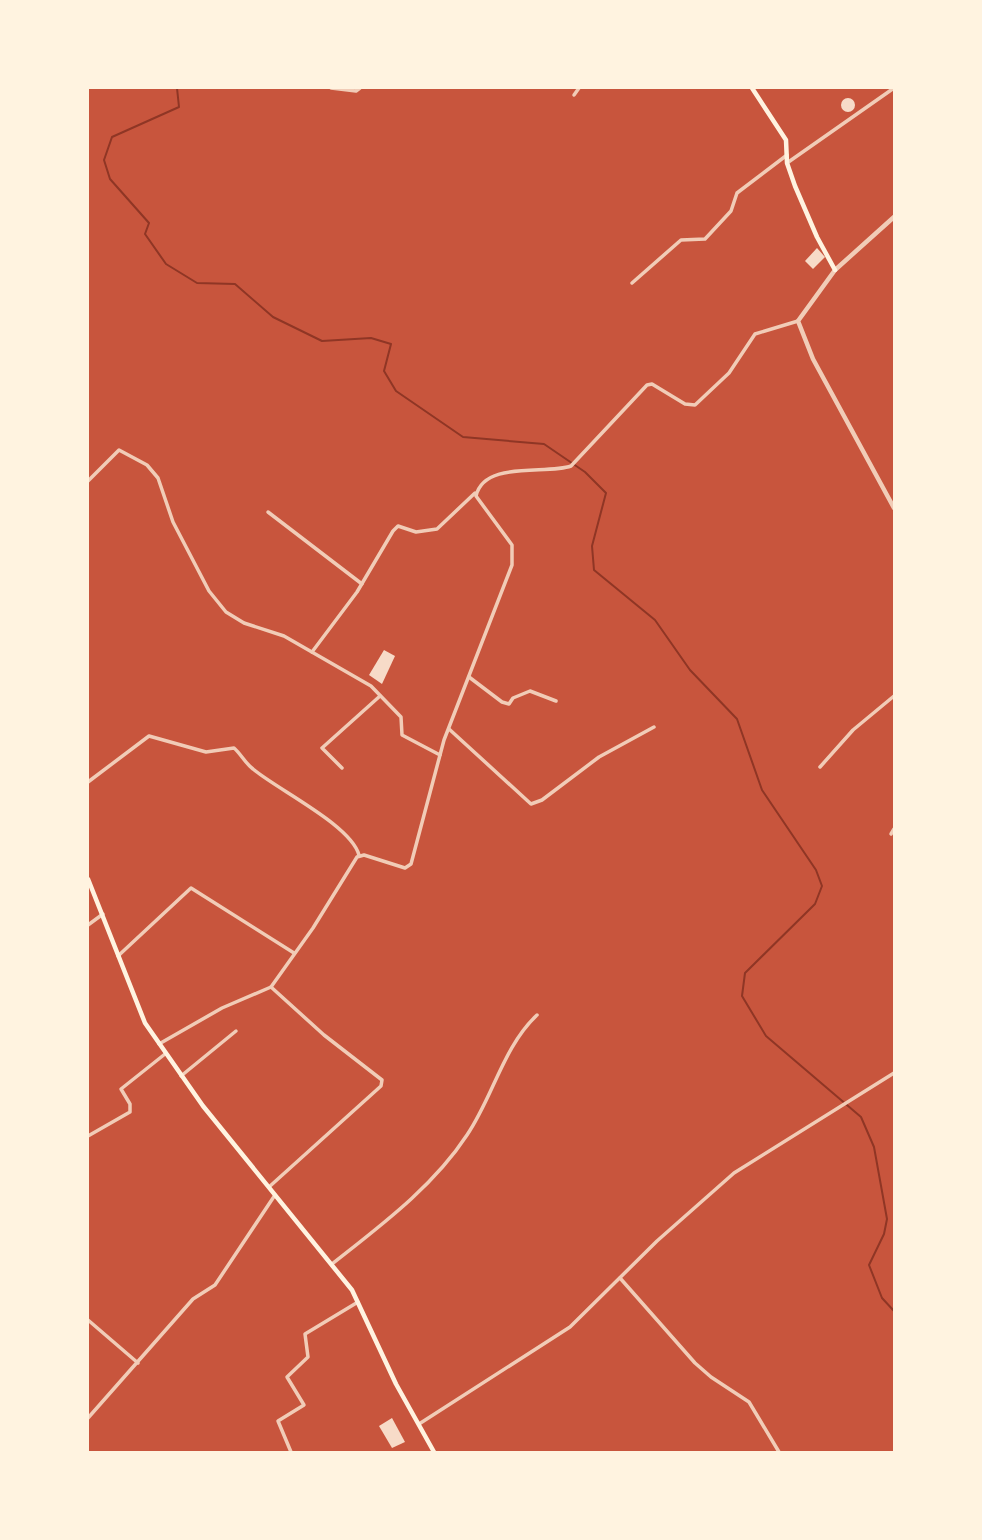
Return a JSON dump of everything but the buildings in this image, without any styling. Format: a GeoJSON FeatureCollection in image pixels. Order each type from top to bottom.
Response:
{"type":"FeatureCollection","features":[{"type":"Feature","properties":{"kind":"main road"},"geometry":{"type":"LineString","coordinates":[[752,88],[786,140],[787,163],[817,237],[835,270]]}},
{"type":"Feature","properties":{"kind":"main road"},"geometry":{"type":"LineString","coordinates":[[88,879],[145,1023],[181,1076],[332,1265],[358,1302],[435,1452]]}},
{"type":"Feature","properties":{"kind":"street"},"geometry":{"type":"LineString","coordinates":[[331,88],[356,91],[360,88]]}},
{"type":"Feature","properties":{"kind":"street"},"geometry":{"type":"LineString","coordinates":[[574,95],[579,88]]}},
{"type":"Feature","properties":{"kind":"street"},"geometry":{"type":"LineString","coordinates":[[787,163],[894,88]]}},
{"type":"Feature","properties":{"kind":"street"},"geometry":{"type":"LineString","coordinates":[[632,284],[681,240],[705,239],[731,211],[737,193],[787,155]]}},
{"type":"Feature","properties":{"kind":"street"},"geometry":{"type":"LineString","coordinates":[[312,652],[362,584],[398,526],[416,532],[437,529],[477,492],[481,484],[493,477],[531,468],[571,466],[643,387],[652,384],[685,404],[695,405],[729,373],[755,334],[798,321],[835,270],[894,217]]}},
{"type":"Feature","properties":{"kind":"street"},"geometry":{"type":"LineString","coordinates":[[798,321],[813,359],[894,508]]}},
{"type":"Feature","properties":{"kind":"street"},"geometry":{"type":"LineString","coordinates":[[88,481],[119,450],[147,465],[158,478],[173,522],[209,591],[217,601],[244,623],[266,628],[371,686],[401,718],[402,735],[440,755]]}},
{"type":"Feature","properties":{"kind":"street"},"geometry":{"type":"LineString","coordinates":[[359,855],[405,867],[411,864],[440,755],[512,565],[512,544],[481,504],[477,492]]}},
{"type":"Feature","properties":{"kind":"street"},"geometry":{"type":"LineString","coordinates":[[268,512],[362,584]]}},
{"type":"Feature","properties":{"kind":"street"},"geometry":{"type":"LineString","coordinates":[[469,677],[502,702],[509,704],[513,698],[530,691],[556,701]]}},
{"type":"Feature","properties":{"kind":"street"},"geometry":{"type":"LineString","coordinates":[[342,768],[322,748],[380,696]]}},
{"type":"Feature","properties":{"kind":"street"},"geometry":{"type":"LineString","coordinates":[[820,767],[853,730],[894,696]]}},
{"type":"Feature","properties":{"kind":"street"},"geometry":{"type":"LineString","coordinates":[[449,729],[531,804],[542,800],[599,757],[654,727]]}},
{"type":"Feature","properties":{"kind":"street"},"geometry":{"type":"LineString","coordinates":[[88,782],[149,736],[206,752],[234,748],[251,768],[307,804],[356,843],[359,855],[271,986],[222,1007],[159,1044]]}},
{"type":"Feature","properties":{"kind":"street"},"geometry":{"type":"LineString","coordinates":[[891,834],[894,829]]}},
{"type":"Feature","properties":{"kind":"street"},"geometry":{"type":"LineString","coordinates":[[118,956],[191,888],[295,954]]}},
{"type":"Feature","properties":{"kind":"street"},"geometry":{"type":"LineString","coordinates":[[88,925],[103,914]]}},
{"type":"Feature","properties":{"kind":"street"},"geometry":{"type":"LineString","coordinates":[[269,1187],[381,1086],[382,1080],[324,1035],[271,986]]}},
{"type":"Feature","properties":{"kind":"street"},"geometry":{"type":"LineString","coordinates":[[332,1265],[422,1188],[467,1136],[516,1038],[537,1015]]}},
{"type":"Feature","properties":{"kind":"street"},"geometry":{"type":"LineString","coordinates":[[181,1076],[236,1031]]}},
{"type":"Feature","properties":{"kind":"street"},"geometry":{"type":"LineString","coordinates":[[88,1136],[130,1112],[130,1104],[121,1089],[166,1054]]}},
{"type":"Feature","properties":{"kind":"street"},"geometry":{"type":"LineString","coordinates":[[419,1424],[570,1327],[734,1173],[894,1073]]}},
{"type":"Feature","properties":{"kind":"street"},"geometry":{"type":"LineString","coordinates":[[88,1418],[193,1299],[215,1285],[275,1195]]}},
{"type":"Feature","properties":{"kind":"street"},"geometry":{"type":"LineString","coordinates":[[620,1278],[695,1363],[749,1402],[779,1452]]}},
{"type":"Feature","properties":{"kind":"street"},"geometry":{"type":"LineString","coordinates":[[291,1452],[278,1421],[304,1405],[287,1377],[308,1357],[304,1334],[358,1302]]}},
{"type":"Feature","properties":{"kind":"street"},"geometry":{"type":"LineString","coordinates":[[88,1320],[138,1363]]}},
{"type":"Feature","properties":{"kind":"waterway"},"geometry":{"type":"LineString","coordinates":[[177,88],[179,107],[112,137],[104,160],[110,179],[149,223],[145,234],[166,264],[197,283],[235,284],[273,317],[322,341],[371,338],[391,344],[384,371],[396,391],[463,437],[544,444],[585,472],[606,493],[592,546],[594,570],[655,620],[690,670],[737,719],[762,790],[816,870],[822,886],[815,904],[745,973],[742,996],[766,1036],[861,1117],[874,1147],[887,1219],[884,1234],[869,1265],[882,1298],[894,1311]]}}]}
